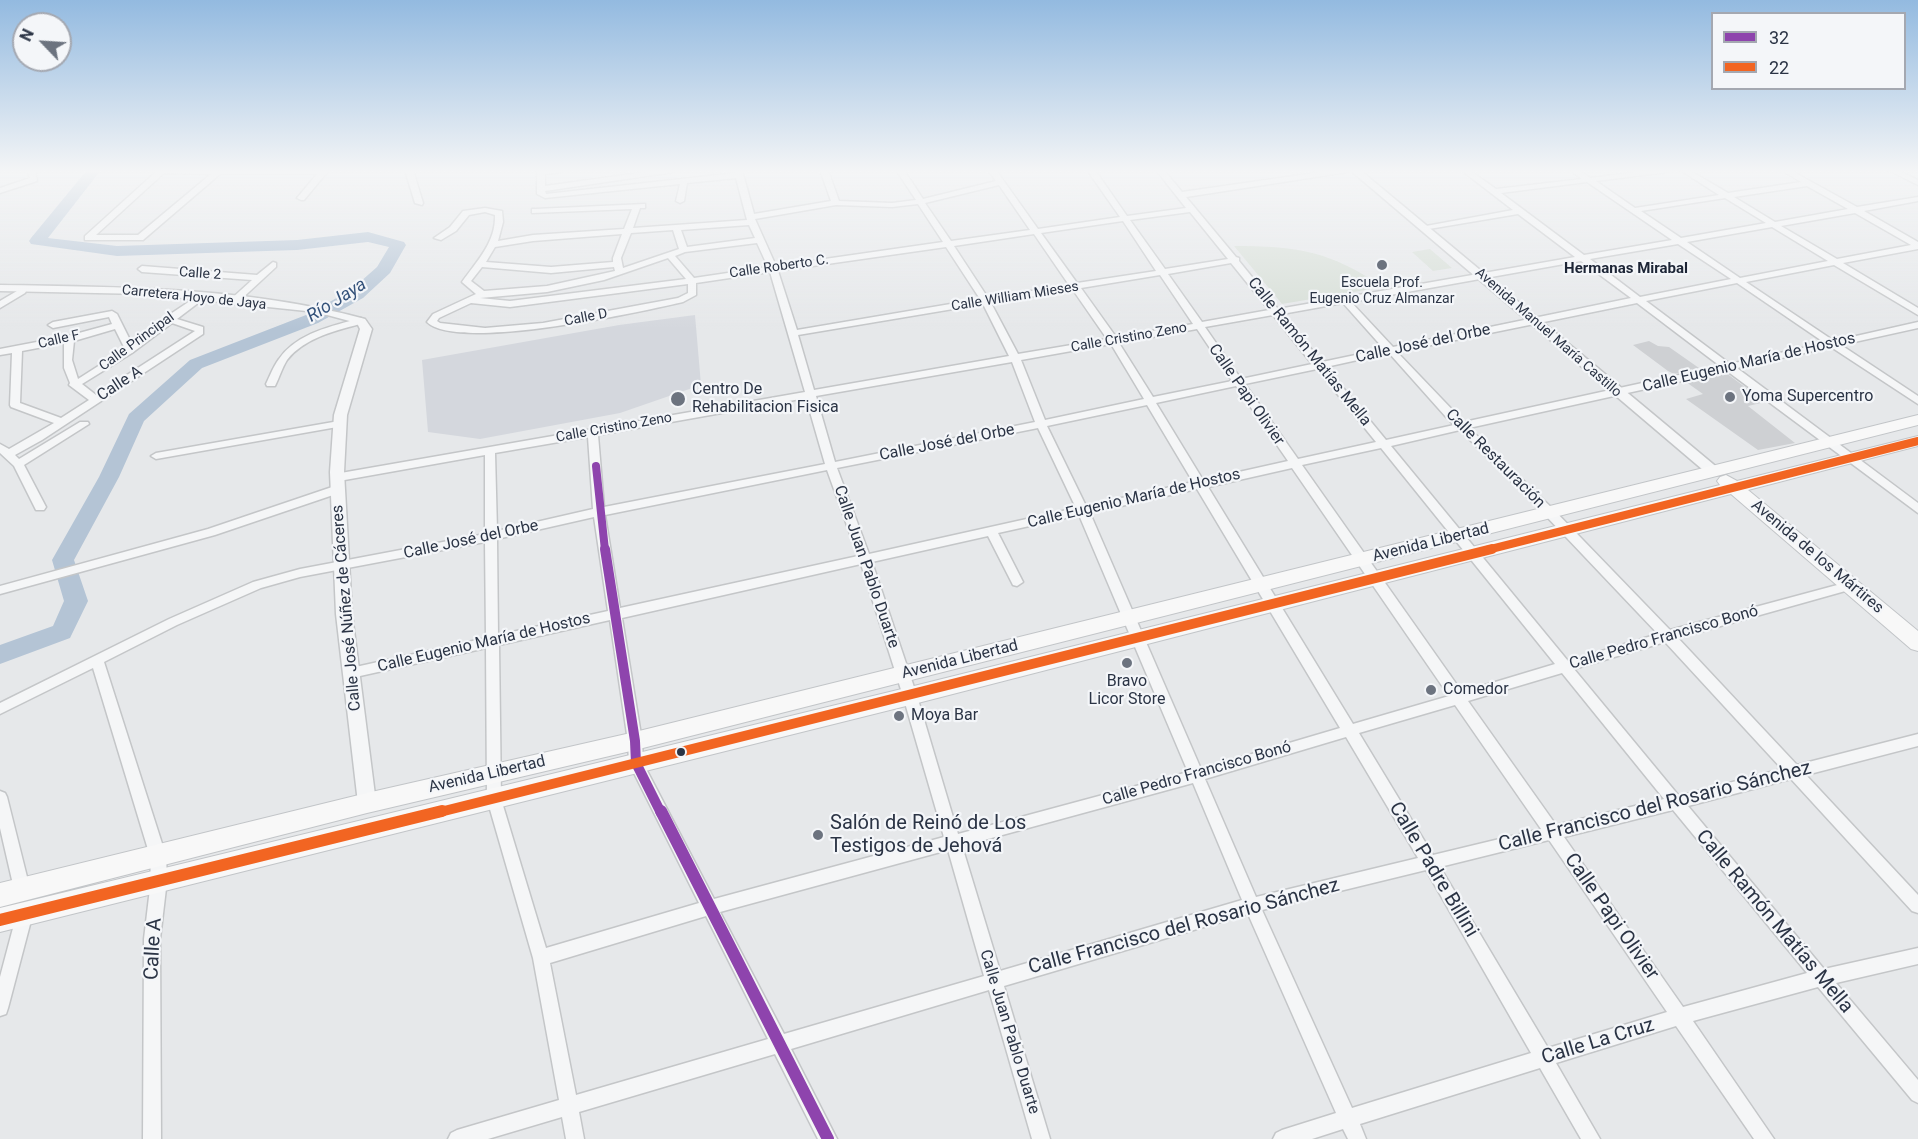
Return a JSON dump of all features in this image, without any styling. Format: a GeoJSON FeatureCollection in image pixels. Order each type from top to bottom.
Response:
{"type":"FeatureCollection","features":[{"type":"Feature","properties":{"kind":"main road","name":"Avenida Libertad"},"geometry":{"type":"LineString","coordinates":[[1367,568],[1473,553],[1558,520],[1714,472],[1918,420]]}},
{"type":"Feature","properties":{"kind":"main road","name":"Avenida Libertad"},"geometry":{"type":"LineString","coordinates":[[0,895],[367,802],[635,741],[1129,618],[1266,594],[1367,568],[1458,536],[1558,520],[1733,486],[1918,441]]}},
{"type":"Feature","properties":{"kind":"main road","name":"Avenida de los Mártires"},"geometry":{"type":"LineString","coordinates":[[1714,472],[1852,585],[1918,644]]}},
{"type":"Feature","properties":{"kind":"main road","name":"Avenida Libertad"},"geometry":{"type":"LineString","coordinates":[[0,920],[1138,639],[1266,594]]}},
{"type":"Feature","properties":{"kind":"street"},"geometry":{"type":"LineString","coordinates":[[104,223],[88,238],[140,238],[157,223]]}},
{"type":"Feature","properties":{"kind":"street"},"geometry":{"type":"LineString","coordinates":[[438,238],[453,229],[458,223]]}},
{"type":"Feature","properties":{"kind":"street"},"geometry":{"type":"LineString","coordinates":[[482,294],[466,282],[482,264],[500,223]]}},
{"type":"Feature","properties":{"kind":"street"},"geometry":{"type":"LineString","coordinates":[[618,268],[632,223]]}},
{"type":"Feature","properties":{"kind":"street"},"geometry":{"type":"LineString","coordinates":[[492,245],[533,238],[629,232],[712,223]]}},
{"type":"Feature","properties":{"kind":"street","name":"Calle Juan Pablo Duarte"},"geometry":{"type":"LineString","coordinates":[[753,223],[773,268],[831,467],[865,559],[910,696],[955,841],[992,980],[1041,1139]]}},
{"type":"Feature","properties":{"kind":"street"},"geometry":{"type":"LineString","coordinates":[[934,223],[986,302],[1015,358],[1041,424],[1083,511],[1252,905],[1357,1139]]}},
{"type":"Feature","properties":{"kind":"street","name":"Calle Padre Billini"},"geometry":{"type":"LineString","coordinates":[[1032,223],[1113,340],[1201,484],[1347,730],[1429,862],[1591,1139]]}},
{"type":"Feature","properties":{"kind":"street","name":"Calle Roberto C."},"geometry":{"type":"LineString","coordinates":[[471,300],[510,304],[1083,223]]}},
{"type":"Feature","properties":{"kind":"street","name":"Calle Papi Olivier"},"geometry":{"type":"LineString","coordinates":[[1128,223],[1197,326],[1765,1139]]}},
{"type":"Feature","properties":{"kind":"street","name":"Calle Ramón Matías Mella"},"geometry":{"type":"LineString","coordinates":[[1205,223],[1676,803],[1918,1094]]}},
{"type":"Feature","properties":{"kind":"street","name":"Avenida Manuel María Castillo"},"geometry":{"type":"LineString","coordinates":[[1420,223],[1714,472]]}},
{"type":"Feature","properties":{"kind":"street"},"geometry":{"type":"LineString","coordinates":[[1426,228],[1453,223]]}},
{"type":"Feature","properties":{"kind":"street"},"geometry":{"type":"LineString","coordinates":[[1535,223],[1918,509]]}},
{"type":"Feature","properties":{"kind":"street"},"geometry":{"type":"LineString","coordinates":[[1654,223],[1918,401]]}},
{"type":"Feature","properties":{"kind":"street"},"geometry":{"type":"LineString","coordinates":[[1771,223],[1918,312]]}},
{"type":"Feature","properties":{"kind":"street","name":"Calle Cristino Zeno"},"geometry":{"type":"LineString","coordinates":[[0,590],[211,532],[338,483],[490,450],[1784,223]]}},
{"type":"Feature","properties":{"kind":"street"},"geometry":{"type":"LineString","coordinates":[[1879,223],[1918,246]]}},
{"type":"Feature","properties":{"kind":"street"},"geometry":{"type":"LineString","coordinates":[[675,227],[684,250]]}},
{"type":"Feature","properties":{"kind":"street"},"geometry":{"type":"LineString","coordinates":[[471,300],[482,294],[547,289],[618,268],[671,256],[684,250],[760,240]]}},
{"type":"Feature","properties":{"kind":"street","name":"Calle José del Orbe"},"geometry":{"type":"LineString","coordinates":[[0,709],[173,622],[257,585],[300,573],[490,537],[599,512],[1150,402],[1533,320],[1918,246]]}},
{"type":"Feature","properties":{"kind":"street"},"geometry":{"type":"LineString","coordinates":[[671,256],[691,280]]}},
{"type":"Feature","properties":{"kind":"street","name":"Calle William Mieses"},"geometry":{"type":"LineString","coordinates":[[793,333],[1236,260]]}},
{"type":"Feature","properties":{"kind":"street"},"geometry":{"type":"LineString","coordinates":[[482,264],[551,270],[618,268]]}},
{"type":"Feature","properties":{"kind":"street"},"geometry":{"type":"LineString","coordinates":[[233,302],[273,265]]}},
{"type":"Feature","properties":{"kind":"street","name":"Calle 2"},"geometry":{"type":"LineString","coordinates":[[142,269],[258,278]]}},
{"type":"Feature","properties":{"kind":"street","name":"Calle D"},"geometry":{"type":"LineString","coordinates":[[471,300],[436,316],[432,322],[438,326],[485,331],[543,326],[680,300],[692,295],[694,290],[691,280]]}},
{"type":"Feature","properties":{"kind":"street","name":"Carretera Hoyo de Jaya"},"geometry":{"type":"LineString","coordinates":[[0,288],[22,291],[144,291],[316,309],[361,321]]}},
{"type":"Feature","properties":{"kind":"street"},"geometry":{"type":"LineString","coordinates":[[0,305],[22,291]]}},
{"type":"Feature","properties":{"kind":"street","name":"Calle Principal"},"geometry":{"type":"LineString","coordinates":[[74,385],[130,351],[199,298]]}},
{"type":"Feature","properties":{"kind":"street","name":"Calle Restauración"},"geometry":{"type":"LineString","coordinates":[[1345,300],[1461,427],[1558,520],[1668,636],[1918,906]]}},
{"type":"Feature","properties":{"kind":"street"},"geometry":{"type":"LineString","coordinates":[[53,325],[112,314],[130,351],[156,362]]}},
{"type":"Feature","properties":{"kind":"street","name":"Calle A"},"geometry":{"type":"LineString","coordinates":[[5,451],[62,422],[200,332],[200,329],[169,320]]}},
{"type":"Feature","properties":{"kind":"street"},"geometry":{"type":"LineString","coordinates":[[271,384],[284,358],[292,350],[330,329],[361,321]]}},
{"type":"Feature","properties":{"kind":"street","name":"Calle José Núñez de Cáceres"},"geometry":{"type":"LineString","coordinates":[[361,321],[366,329],[339,424],[338,483],[340,566],[367,802]]}},
{"type":"Feature","properties":{"kind":"street","name":"Calle F"},"geometry":{"type":"LineString","coordinates":[[0,352],[69,339],[118,325]]}},
{"type":"Feature","properties":{"kind":"street","name":"Calle Eugenio María de Hostos"},"geometry":{"type":"LineString","coordinates":[[351,673],[1918,325]]}},
{"type":"Feature","properties":{"kind":"street"},"geometry":{"type":"LineString","coordinates":[[69,339],[69,375],[74,385],[96,400]]}},
{"type":"Feature","properties":{"kind":"street"},"geometry":{"type":"LineString","coordinates":[[17,349],[15,405],[62,422]]}},
{"type":"Feature","properties":{"kind":"street"},"geometry":{"type":"LineString","coordinates":[[18,464],[84,424]]}},
{"type":"Feature","properties":{"kind":"street"},"geometry":{"type":"LineString","coordinates":[[156,456],[339,424]]}},
{"type":"Feature","properties":{"kind":"street"},"geometry":{"type":"LineString","coordinates":[[593,432],[599,512],[635,741],[636,763],[708,908],[828,1139]]}},
{"type":"Feature","properties":{"kind":"street"},"geometry":{"type":"LineString","coordinates":[[490,450],[494,799],[541,958],[570,1106],[574,1139]]}},
{"type":"Feature","properties":{"kind":"street"},"geometry":{"type":"LineString","coordinates":[[5,451],[18,464],[40,507]]}},
{"type":"Feature","properties":{"kind":"street"},"geometry":{"type":"LineString","coordinates":[[991,531],[1017,582]]}},
{"type":"Feature","properties":{"kind":"street","name":"Calle Pedro Francisco Bonó"},"geometry":{"type":"LineString","coordinates":[[541,958],[708,908],[1196,776],[1566,665],[1852,585]]}},
{"type":"Feature","properties":{"kind":"street","name":"Calle A"},"geometry":{"type":"LineString","coordinates":[[97,660],[158,856],[159,880],[152,939],[152,1139]]}},
{"type":"Feature","properties":{"kind":"street","name":"Calle Francisco del Rosario Sánchez"},"geometry":{"type":"LineString","coordinates":[[457,1139],[1252,905],[1551,831],[1676,803],[1918,740]]}},
{"type":"Feature","properties":{"kind":"street"},"geometry":{"type":"LineString","coordinates":[[0,797],[22,889],[25,914],[0,1008]]}},
{"type":"Feature","properties":{"kind":"street","name":"Calle La Cruz"},"geometry":{"type":"LineString","coordinates":[[1282,1139],[1681,1016],[1820,978],[1918,956]]}},
{"type":"Feature","properties":{"kind":"shaded area"},"geometry":{"type":"Polygon","coordinates":[[[1234,246],[1276,247],[1312,253],[1346,265],[1383,287],[1282,304],[1234,246]]]}},
{"type":"Feature","properties":{"kind":"shaded area"},"geometry":{"type":"Polygon","coordinates":[[[1430,249],[1452,268],[1433,271],[1412,252],[1430,249]]]}},
{"type":"Feature","properties":{"kind":"shaded area"},"geometry":{"type":"Polygon","coordinates":[[[695,315],[701,385],[620,413],[480,439],[428,432],[422,360],[619,325],[695,315]]]}},
{"type":"Feature","properties":{"kind":"building"},"geometry":{"type":"Polygon","coordinates":[[[1649,341],[1658,346],[1669,347],[1699,368],[1674,374],[1668,371],[1633,345],[1649,341]]]}},
{"type":"Feature","properties":{"kind":"building","name":"Yoma Supercentro"},"geometry":{"type":"Polygon","coordinates":[[[1726,373],[1765,402],[1748,406],[1795,443],[1758,450],[1686,399],[1703,394],[1686,382],[1726,373]]]}},
{"type":"Feature","properties":{"kind":"waterway","name":"Río Jaya"},"geometry":{"type":"LineString","coordinates":[[0,655],[62,632],[76,601],[63,560],[109,477],[136,418],[196,364],[312,319],[357,294],[384,270],[398,245],[368,237],[297,245],[117,251],[37,241],[51,223]]}},
{"type":"Feature","properties":{"kind":"transit line","name":"22"},"geometry":{"type":"LineString","coordinates":[[0,920],[910,696],[1918,441]]}},
{"type":"Feature","properties":{"kind":"transit line","name":"32"},"geometry":{"type":"LineString","coordinates":[[596,466],[599,512],[635,741],[636,763],[828,1139]]}},
{"type":"Feature","properties":{"kind":"place","name":"Escuela Prof. Eugenio Cruz Almanzar"},"geometry":{"type":"Point","coordinates":[1382,265]}},
{"type":"Feature","properties":{"kind":"place","name":"Yoma Supercentro"},"geometry":{"type":"Point","coordinates":[1730,397]}},
{"type":"Feature","properties":{"kind":"place","name":"Centro De Rehabilitacion Fisica"},"geometry":{"type":"Point","coordinates":[678,399]}},
{"type":"Feature","properties":{"kind":"place","name":"Bravo Licor Store"},"geometry":{"type":"Point","coordinates":[1127,663]}},
{"type":"Feature","properties":{"kind":"place","name":"Comedor"},"geometry":{"type":"Point","coordinates":[1431,690]}},
{"type":"Feature","properties":{"kind":"place","name":"Moya Bar"},"geometry":{"type":"Point","coordinates":[899,716]}},
{"type":"Feature","properties":{"kind":"place","name":"Salón de Reinó de Los Testigos de Jehová"},"geometry":{"type":"Point","coordinates":[818,835]}},
{"type":"Feature","properties":{"kind":"district","name":"Hermanas Mirabal"},"geometry":{"type":"Point","coordinates":[1626,269]}}]}
